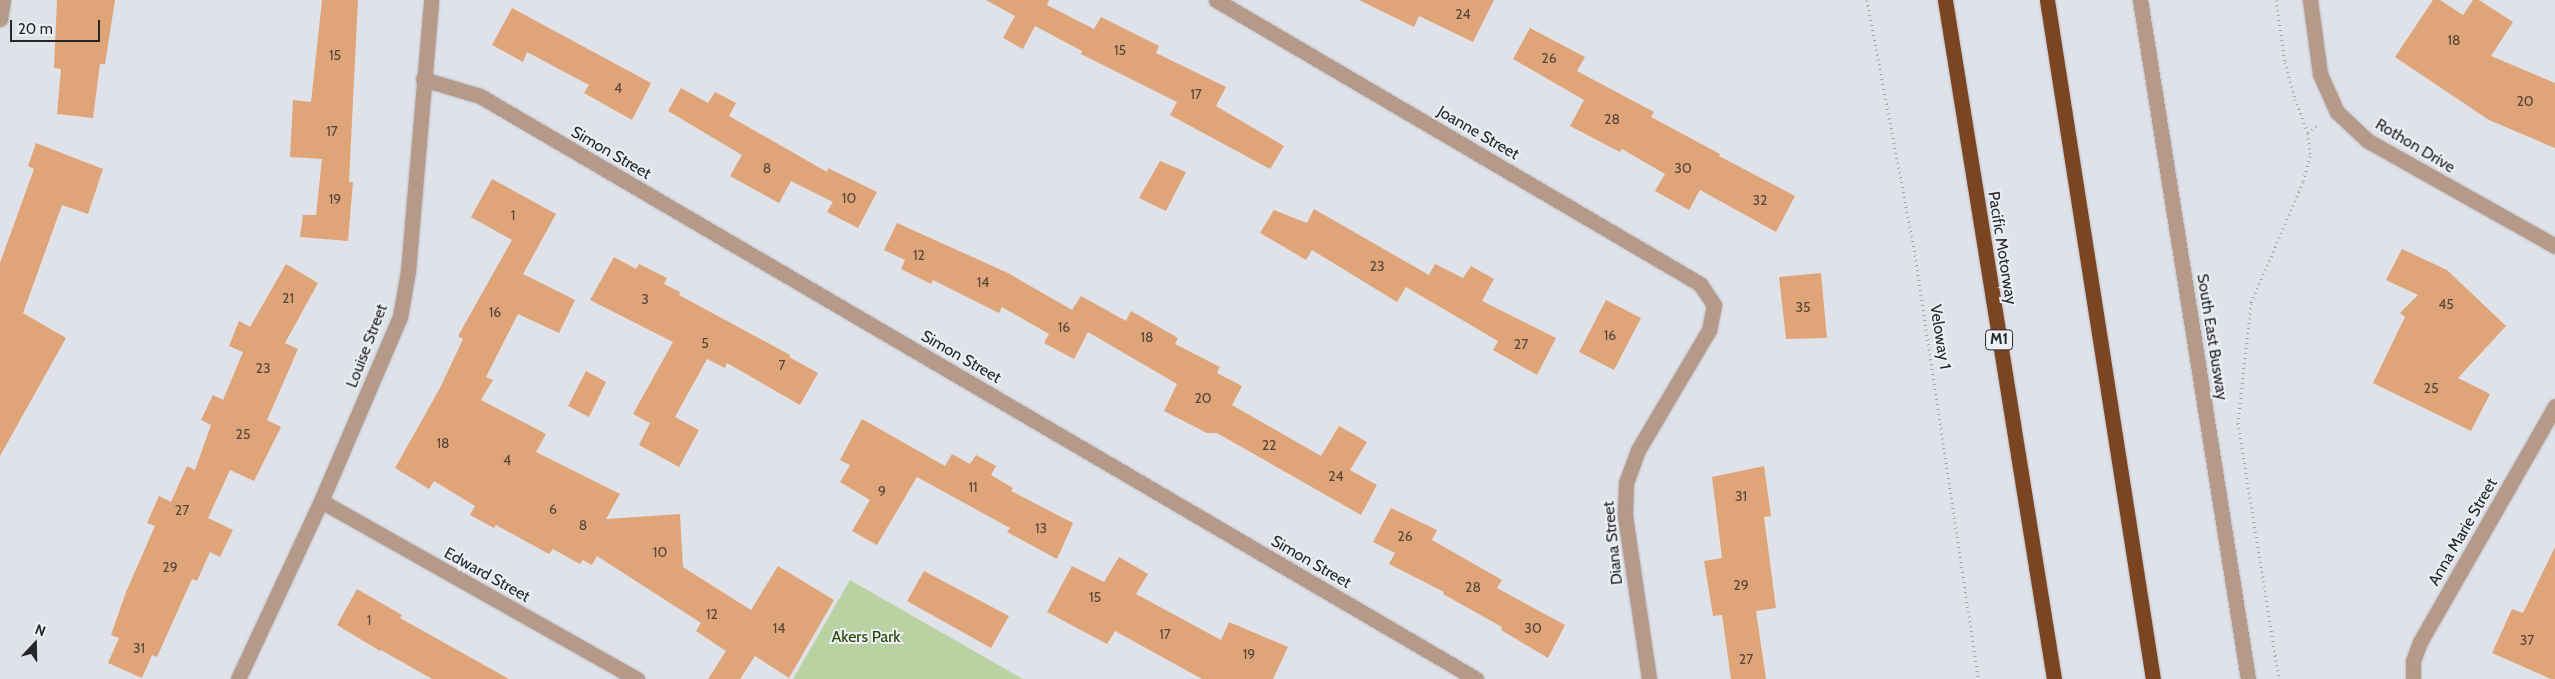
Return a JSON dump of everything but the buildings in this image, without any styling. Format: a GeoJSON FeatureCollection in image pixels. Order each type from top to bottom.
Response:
{"type":"FeatureCollection","features":[{"type":"Feature","properties":{"kind":"highway","name":"Pacific Motorway"},"geometry":{"type":"LineString","coordinates":[[1945,0],[2054,679]]}},
{"type":"Feature","properties":{"kind":"highway"},"geometry":{"type":"LineString","coordinates":[[2047,0],[2152,679]]}},
{"type":"Feature","properties":{"kind":"street"},"geometry":{"type":"LineString","coordinates":[[0,19],[3,0]]}},
{"type":"Feature","properties":{"kind":"street","name":"Louise Street"},"geometry":{"type":"LineString","coordinates":[[238,679],[321,501],[400,317],[408,272],[431,0]]}},
{"type":"Feature","properties":{"kind":"street","name":"Joanne Street"},"geometry":{"type":"LineString","coordinates":[[1216,0],[1700,284],[1714,306]]}},
{"type":"Feature","properties":{"kind":"street","name":"South East Busway"},"geometry":{"type":"LineString","coordinates":[[2140,0],[2248,679]]}},
{"type":"Feature","properties":{"kind":"street","name":"Rothon Drive"},"geometry":{"type":"LineString","coordinates":[[2310,0],[2320,74],[2337,112],[2368,141],[2555,246]]}},
{"type":"Feature","properties":{"kind":"street","name":"Simon Street"},"geometry":{"type":"LineString","coordinates":[[423,79],[480,96],[1476,679]]}},
{"type":"Feature","properties":{"kind":"street","name":"Diana Street"},"geometry":{"type":"LineString","coordinates":[[1649,679],[1625,516],[1626,483],[1638,450],[1709,330],[1714,306]]}},
{"type":"Feature","properties":{"kind":"street","name":"Anna Marie Street"},"geometry":{"type":"LineString","coordinates":[[2413,679],[2413,661],[2420,642],[2555,406]]}},
{"type":"Feature","properties":{"kind":"street","name":"Edward Street"},"geometry":{"type":"LineString","coordinates":[[321,501],[637,679]]}},
{"type":"Feature","properties":{"kind":"path","name":"Veloway 1"},"geometry":{"type":"LineString","coordinates":[[1867,0],[1915,255],[1978,679]]}},
{"type":"Feature","properties":{"kind":"path"},"geometry":{"type":"LineString","coordinates":[[2276,0],[2285,62],[2295,100],[2308,133],[2310,156],[2303,182],[2251,303],[2238,423],[2279,679]]}},
{"type":"Feature","properties":{"kind":"green space","name":"Akers Park"},"geometry":{"type":"Polygon","coordinates":[[[850,580],[1023,679],[793,679],[850,580]]]}}]}
